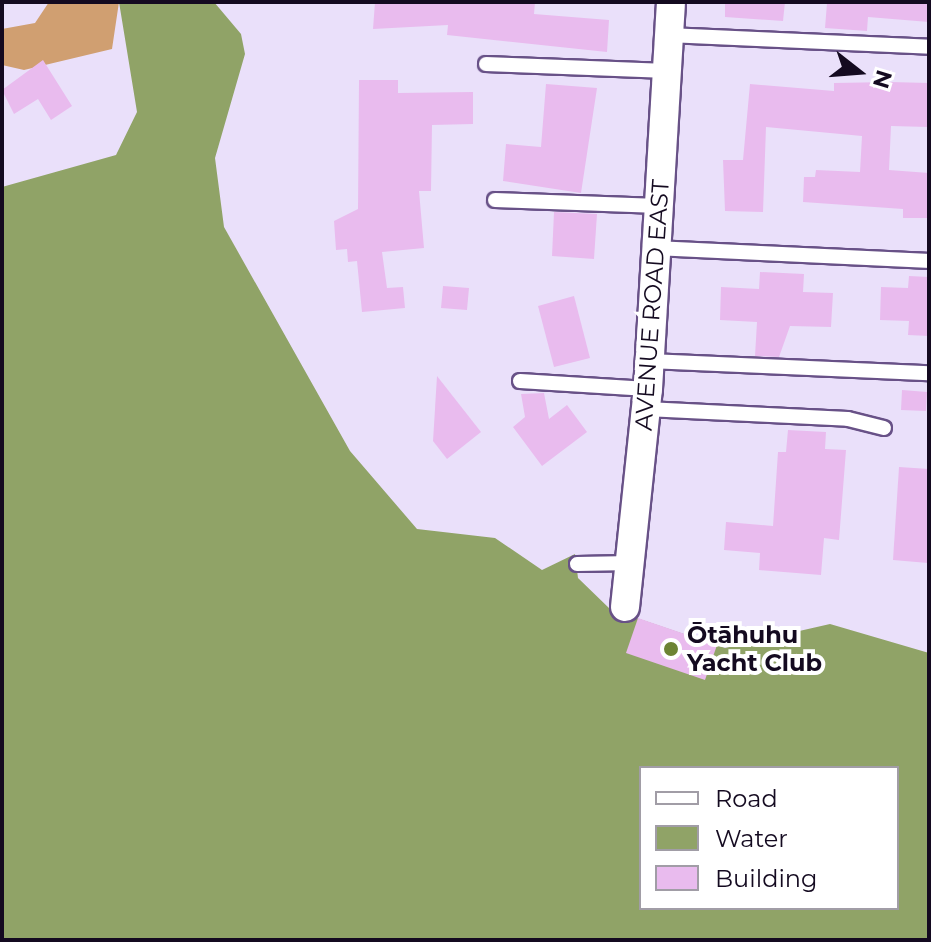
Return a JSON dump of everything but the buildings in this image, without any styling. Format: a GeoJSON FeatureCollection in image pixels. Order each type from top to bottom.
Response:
{"type":"FeatureCollection","features":[{"type":"Feature","properties":{"kind":"street","name":"AVENUE ROAD EAST"},"geometry":{"type":"LineString","coordinates":[[625,607],[633,563],[648,386],[671,2]]}},
{"type":"Feature","properties":{"kind":"lane"},"geometry":{"type":"LineString","coordinates":[[669,35],[929,47]]}},
{"type":"Feature","properties":{"kind":"lane"},"geometry":{"type":"LineString","coordinates":[[486,64],[667,71]]}},
{"type":"Feature","properties":{"kind":"lane"},"geometry":{"type":"LineString","coordinates":[[495,200],[659,206]]}},
{"type":"Feature","properties":{"kind":"lane"},"geometry":{"type":"LineString","coordinates":[[656,248],[929,261]]}},
{"type":"Feature","properties":{"kind":"lane"},"geometry":{"type":"LineString","coordinates":[[520,381],[648,386],[929,373]]}},
{"type":"Feature","properties":{"kind":"lane"},"geometry":{"type":"LineString","coordinates":[[648,386],[848,419],[884,428]]}},
{"type":"Feature","properties":{"kind":"lane"},"geometry":{"type":"LineString","coordinates":[[577,564],[633,563]]}},
{"type":"Feature","properties":{"kind":"shaded area"},"geometry":{"type":"Polygon","coordinates":[[[49,2],[119,2],[112,49],[24,70],[2,65],[2,29],[35,23],[49,2]]]}},
{"type":"Feature","properties":{"kind":"water"},"geometry":{"type":"Polygon","coordinates":[[[119,2],[214,2],[241,34],[245,54],[215,158],[224,227],[350,451],[417,529],[495,538],[542,570],[575,554],[578,578],[610,609],[725,648],[830,624],[929,653],[929,940],[2,940],[2,187],[116,155],[137,112],[119,2]]]}},
{"type":"Feature","properties":{"kind":"place","name":"Ōtāhuhu Yacht Club"},"geometry":{"type":"Point","coordinates":[671,649]}}]}
